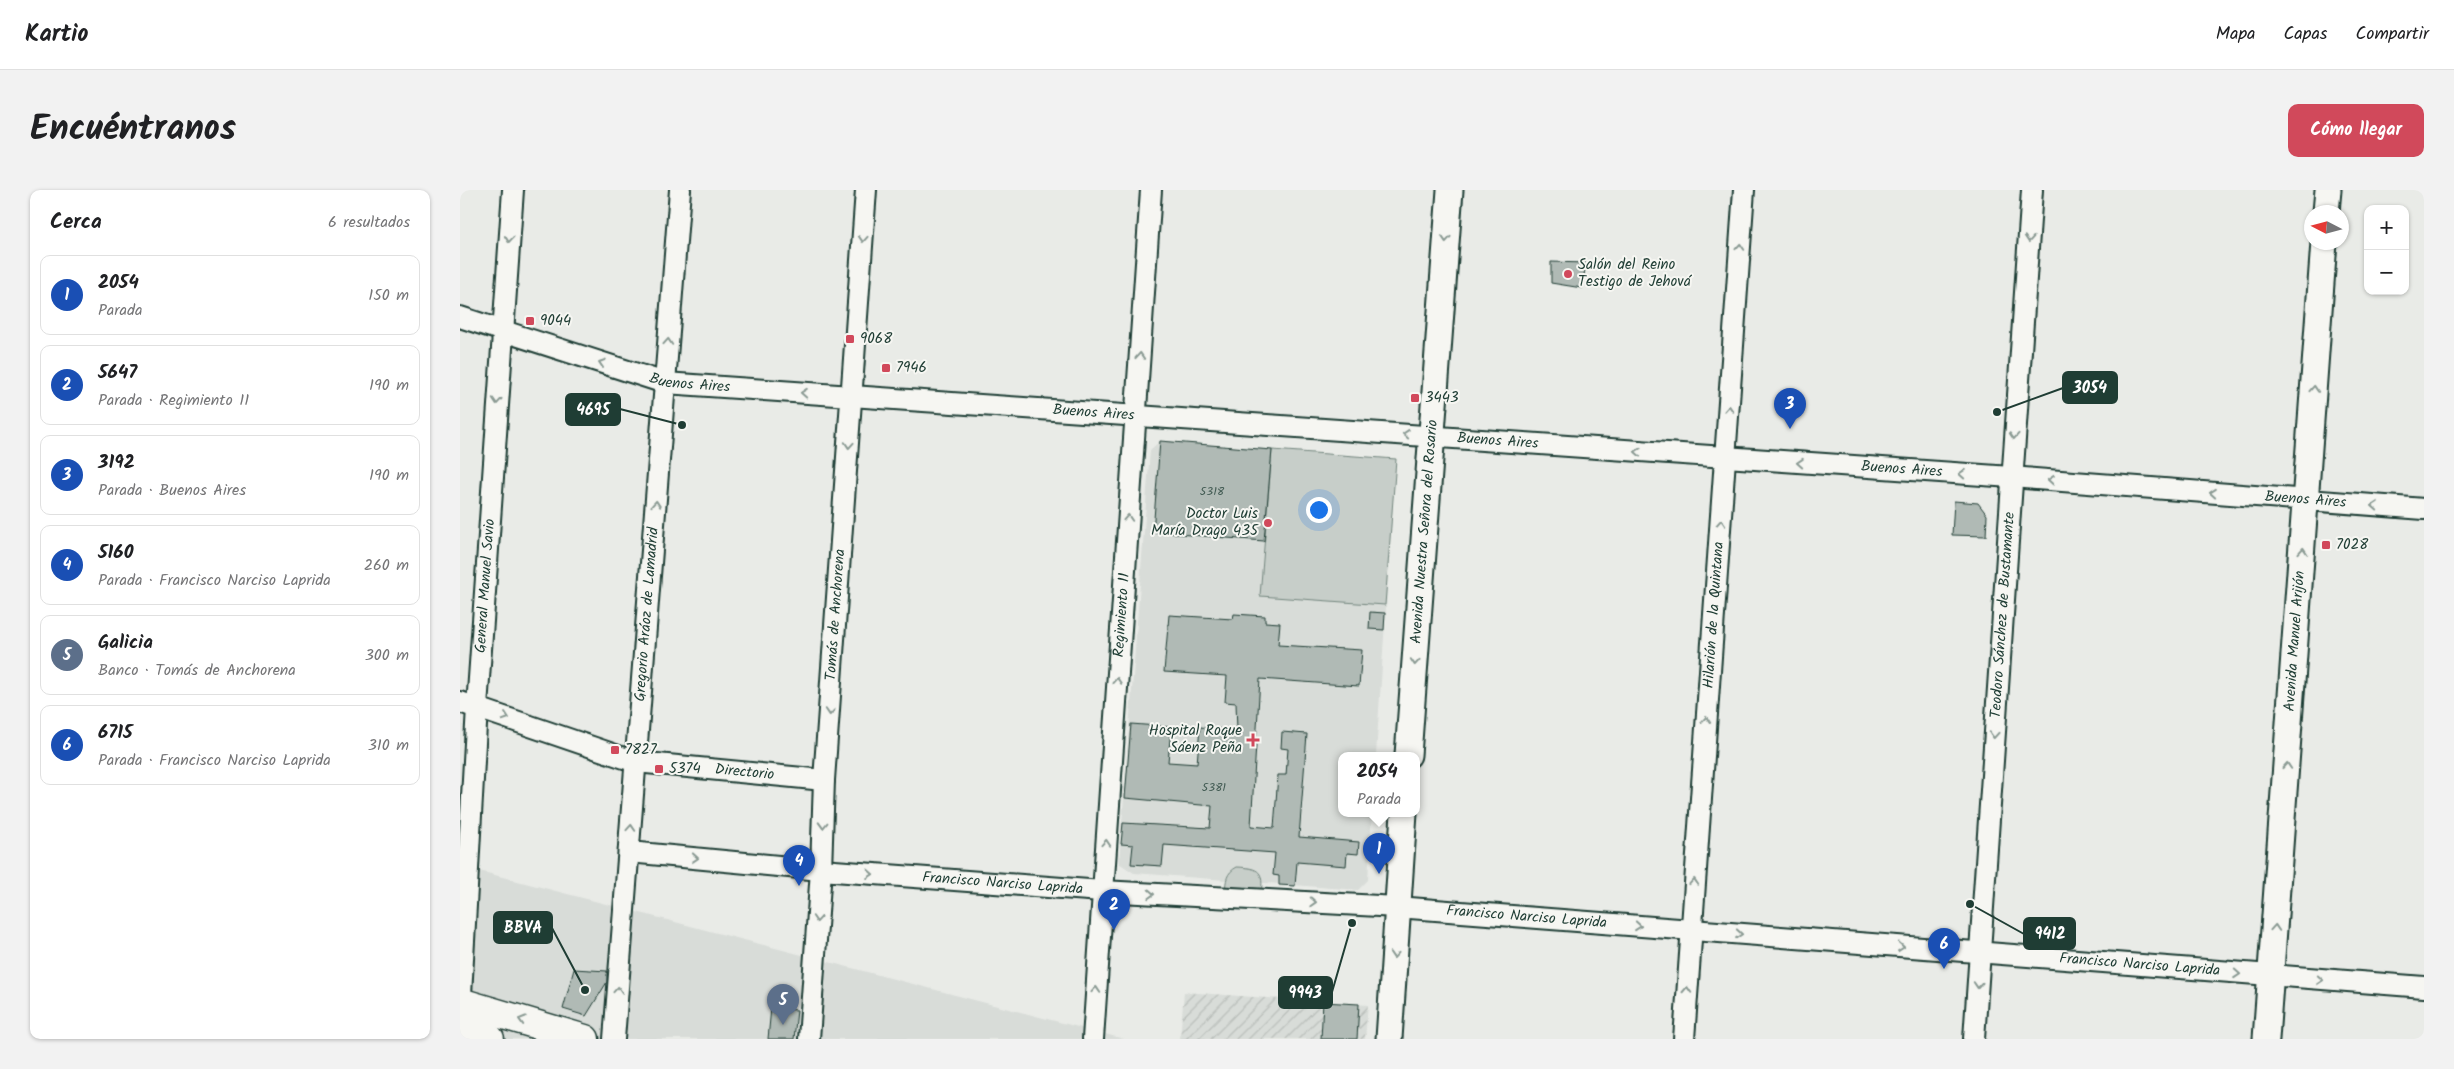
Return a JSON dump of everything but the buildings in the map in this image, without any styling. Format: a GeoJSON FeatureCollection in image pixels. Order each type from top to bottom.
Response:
{"type":"FeatureCollection","features":[{"type":"Feature","properties":{"kind":"main road"},"geometry":{"type":"LineString","coordinates":[[460,1006],[586,1039]]}},
{"type":"Feature","properties":{"kind":"main road"},"geometry":{"type":"LineString","coordinates":[[460,1030],[490,1039]]}},
{"type":"Feature","properties":{"kind":"street","name":"General Manuel Savio"},"geometry":{"type":"LineString","coordinates":[[460,1006],[468,705],[513,190]]}},
{"type":"Feature","properties":{"kind":"street","name":"Gregorio Aráoz de Lamadrid"},"geometry":{"type":"LineString","coordinates":[[614,1039],[680,190]]}},
{"type":"Feature","properties":{"kind":"street","name":"Tomás de Anchorena"},"geometry":{"type":"LineString","coordinates":[[809,1039],[821,870],[824,780],[853,397],[866,190]]}},
{"type":"Feature","properties":{"kind":"street","name":"Regimiento 11"},"geometry":{"type":"LineString","coordinates":[[1093,1039],[1151,190]]}},
{"type":"Feature","properties":{"kind":"street","name":"Avenida Nuestra Señora del Rosario"},"geometry":{"type":"LineString","coordinates":[[1408,752],[1450,190]]}},
{"type":"Feature","properties":{"kind":"street","name":"Hilarión de la Quintana"},"geometry":{"type":"LineString","coordinates":[[1684,1039],[1690,931],[1726,458],[1744,190]]}},
{"type":"Feature","properties":{"kind":"street","name":"Teodoro Sánchez de Bustamante"},"geometry":{"type":"LineString","coordinates":[[1974,1039],[2032,190]]}},
{"type":"Feature","properties":{"kind":"street"},"geometry":{"type":"LineString","coordinates":[[2327,205],[2328,190]]}},
{"type":"Feature","properties":{"kind":"street","name":"Avenida Manuel Arijón"},"geometry":{"type":"LineString","coordinates":[[2266,1039],[2307,501],[2323,250]]}},
{"type":"Feature","properties":{"kind":"street","name":"Buenos Aires"},"geometry":{"type":"LineString","coordinates":[[460,317],[665,383],[2011,477],[2424,509]]}},
{"type":"Feature","properties":{"kind":"street"},"geometry":{"type":"LineString","coordinates":[[468,705],[636,762]]}},
{"type":"Feature","properties":{"kind":"street","name":"Directorio"},"geometry":{"type":"LineString","coordinates":[[636,762],[824,780]]}},
{"type":"Feature","properties":{"kind":"street"},"geometry":{"type":"LineString","coordinates":[[1389,1039],[1404,817]]}},
{"type":"Feature","properties":{"kind":"street","name":"Francisco Narciso Laprida"},"geometry":{"type":"LineString","coordinates":[[629,852],[821,870],[1102,891],[1398,907],[1980,954],[2424,987]]}},
{"type":"Feature","properties":{"kind":"shaded area","name":"Hospital Roque Sáenz Peña"},"geometry":{"type":"Polygon","coordinates":[[[1160,441],[1396,459],[1376,752],[1338,752],[1338,817],[1372,817],[1368,880],[1358,890],[1134,873],[1119,863],[1150,450],[1160,441]]]}},
{"type":"Feature","properties":{"kind":"shaded area"},"geometry":{"type":"Polygon","coordinates":[[[1272,450],[1396,459],[1385,605],[1260,596],[1272,450]]]}},
{"type":"Feature","properties":{"kind":"shaded area"},"geometry":{"type":"Polygon","coordinates":[[[460,866],[1124,1039],[460,1039],[460,866]]]}},
{"type":"Feature","properties":{"kind":"shaded area"},"geometry":{"type":"Polygon","coordinates":[[[1237,867],[1251,868],[1259,872],[1262,881],[1261,895],[1225,892],[1227,877],[1237,867]]]}},
{"type":"Feature","properties":{"kind":"shaded area"},"geometry":{"type":"Polygon","coordinates":[[[1184,992],[1368,1005],[1365,1039],[1180,1039],[1184,992]]]}},
{"type":"Feature","properties":{"kind":"place","name":"Salón del Reino Testigo de Jehová"},"geometry":{"type":"Point","coordinates":[1568,274]}},
{"type":"Feature","properties":{"kind":"place","name":"9044"},"geometry":{"type":"Point","coordinates":[530,321]}},
{"type":"Feature","properties":{"kind":"place","name":"9068"},"geometry":{"type":"Point","coordinates":[850,339]}},
{"type":"Feature","properties":{"kind":"place","name":"7946"},"geometry":{"type":"Point","coordinates":[886,368]}},
{"type":"Feature","properties":{"kind":"place","name":"3443"},"geometry":{"type":"Point","coordinates":[1415,398]}},
{"type":"Feature","properties":{"kind":"place","name":"3054"},"geometry":{"type":"Point","coordinates":[1997,412]}},
{"type":"Feature","properties":{"kind":"place","name":"4695"},"geometry":{"type":"Point","coordinates":[682,425]}},
{"type":"Feature","properties":{"kind":"place","name":"3192"},"geometry":{"type":"Point","coordinates":[1790,429]}},
{"type":"Feature","properties":{"kind":"place","name":"Doctor Luis María Drago 435"},"geometry":{"type":"Point","coordinates":[1268,523]}},
{"type":"Feature","properties":{"kind":"place","name":"7028"},"geometry":{"type":"Point","coordinates":[2326,545]}},
{"type":"Feature","properties":{"kind":"place","name":"Hospital Roque Sáenz Peña"},"geometry":{"type":"Point","coordinates":[1253,740]}},
{"type":"Feature","properties":{"kind":"place","name":"7827"},"geometry":{"type":"Point","coordinates":[615,750]}},
{"type":"Feature","properties":{"kind":"place","name":"5374"},"geometry":{"type":"Point","coordinates":[659,769]}},
{"type":"Feature","properties":{"kind":"place","name":"2054"},"geometry":{"type":"Point","coordinates":[1379,874]}},
{"type":"Feature","properties":{"kind":"place","name":"5160"},"geometry":{"type":"Point","coordinates":[799,886]}},
{"type":"Feature","properties":{"kind":"place","name":"9412"},"geometry":{"type":"Point","coordinates":[1970,904]}},
{"type":"Feature","properties":{"kind":"place","name":"9943"},"geometry":{"type":"Point","coordinates":[1352,923]}},
{"type":"Feature","properties":{"kind":"place","name":"5647"},"geometry":{"type":"Point","coordinates":[1114,930]}},
{"type":"Feature","properties":{"kind":"place","name":"6715"},"geometry":{"type":"Point","coordinates":[1944,969]}},
{"type":"Feature","properties":{"kind":"place","name":"BBVA"},"geometry":{"type":"Point","coordinates":[585,990]}},
{"type":"Feature","properties":{"kind":"place","name":"Galicia"},"geometry":{"type":"Point","coordinates":[783,1025]}}]}
